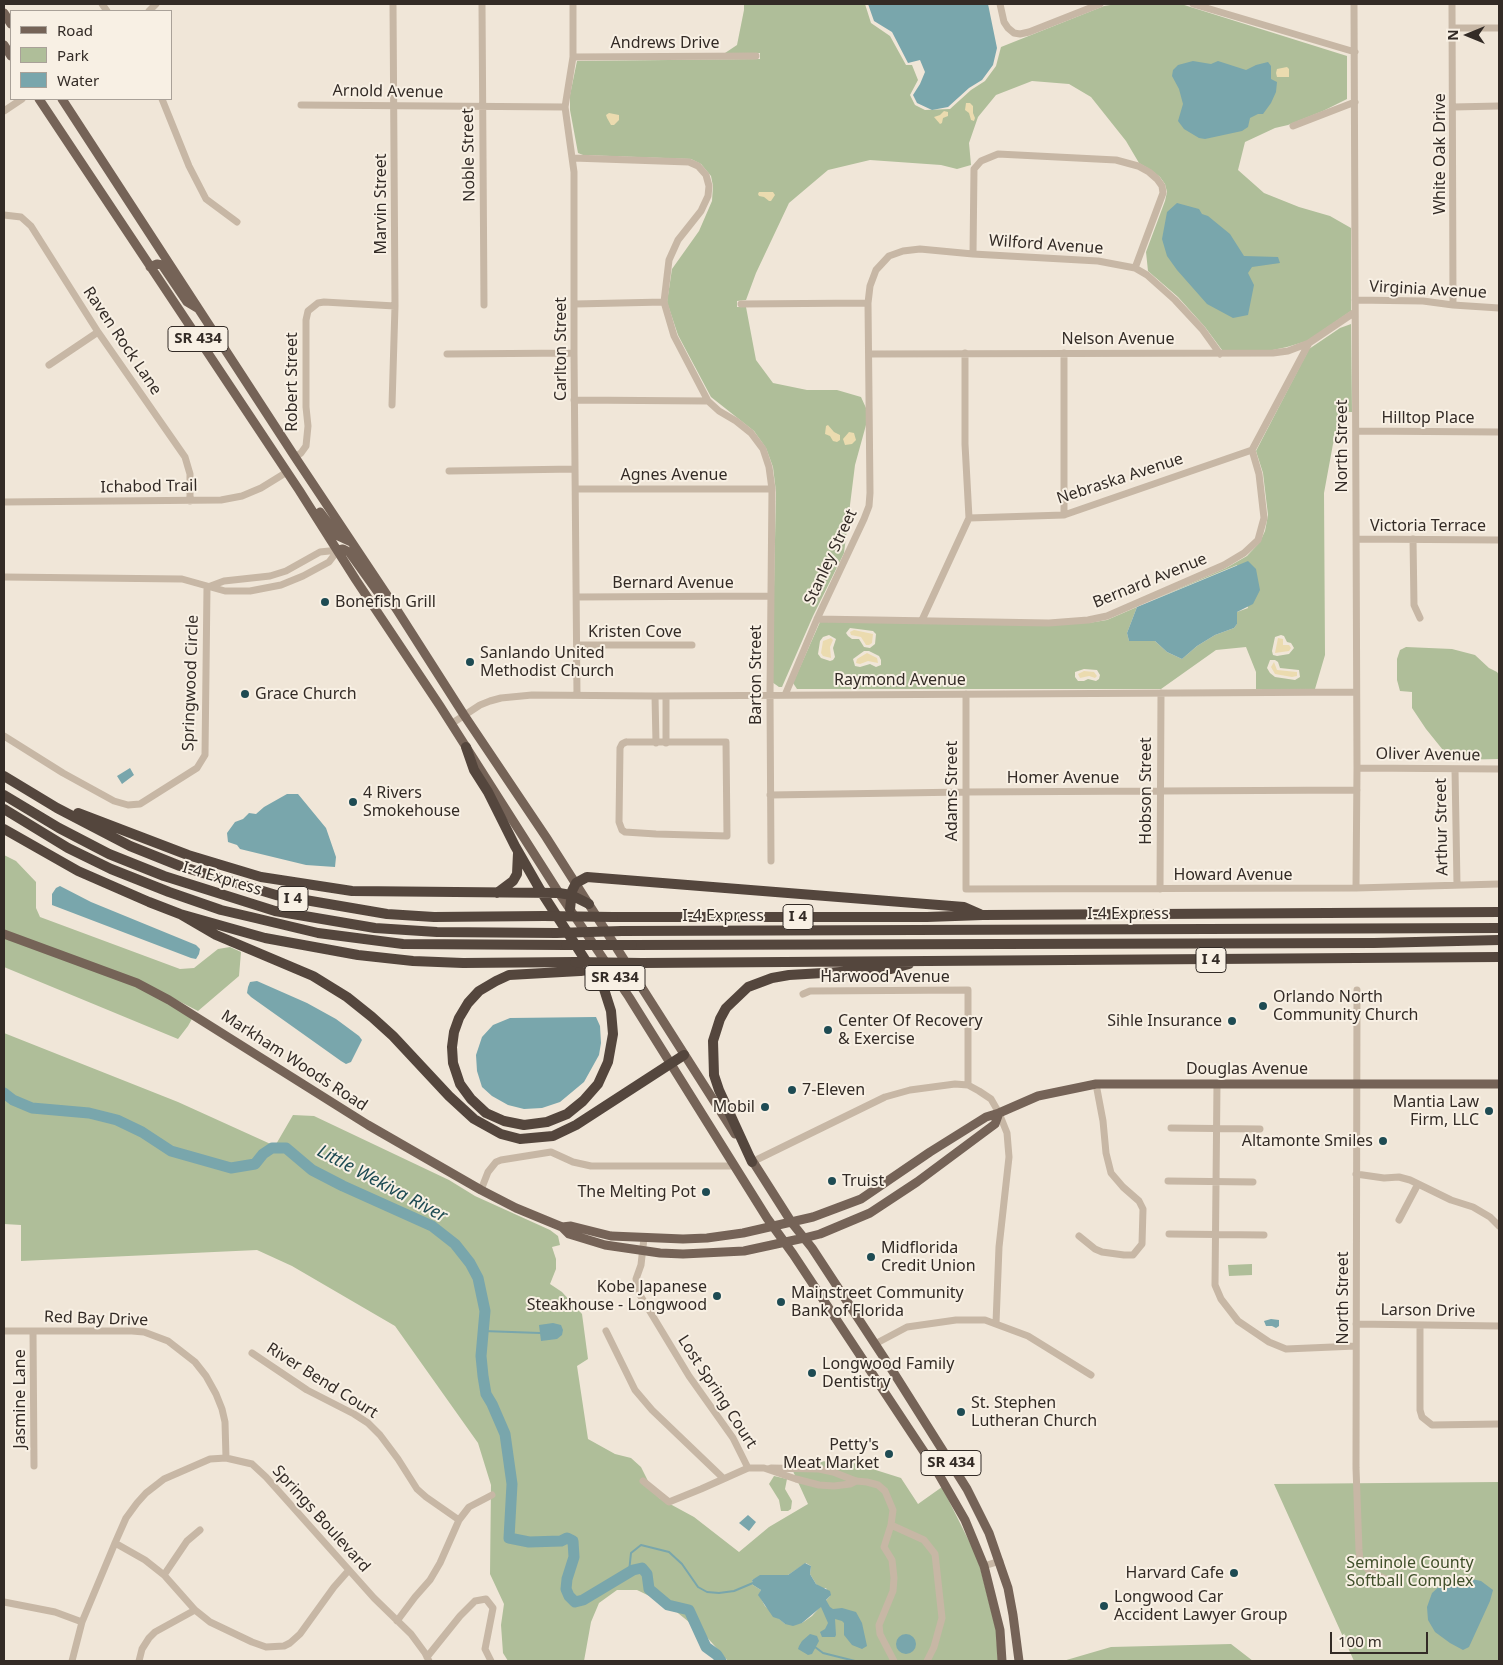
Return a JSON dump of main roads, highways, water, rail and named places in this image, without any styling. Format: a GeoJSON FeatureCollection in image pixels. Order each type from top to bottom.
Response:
{"type":"FeatureCollection","features":[{"type":"Feature","properties":{"kind":"highway"},"geometry":{"type":"LineString","coordinates":[[466,746],[474,770],[488,792],[518,852],[604,989],[611,1011],[612,1034],[608,1062],[598,1084],[583,1101],[567,1114],[547,1122],[524,1125],[504,1121],[486,1113],[471,1099],[460,1084],[453,1063],[452,1047],[454,1032],[459,1018],[468,1003],[480,991],[509,975],[578,966]]}},
{"type":"Feature","properties":{"kind":"highway","name":"I 4"},"geometry":{"type":"LineString","coordinates":[[4,776],[57,808],[130,846],[180,866],[276,895],[387,914],[434,917],[927,917],[984,915],[1499,912]]}},
{"type":"Feature","properties":{"kind":"highway","name":"I-4 Express"},"geometry":{"type":"LineString","coordinates":[[4,795],[59,828],[109,854],[164,876],[274,911],[375,928],[437,932],[556,932],[1499,928]]}},
{"type":"Feature","properties":{"kind":"highway"},"geometry":{"type":"LineString","coordinates":[[57,808],[81,814],[188,855],[261,877],[352,891],[559,893],[571,894],[589,904]]}},
{"type":"Feature","properties":{"kind":"highway","name":"I-4 Express"},"geometry":{"type":"LineString","coordinates":[[4,809],[68,848],[111,869],[186,898],[222,910],[318,933],[403,944],[1374,943],[1499,940]]}},
{"type":"Feature","properties":{"kind":"highway","name":"I 4"},"geometry":{"type":"LineString","coordinates":[[4,830],[78,871],[180,914],[265,938],[312,948],[358,956],[413,961],[578,966],[642,963],[1499,956]]}},
{"type":"Feature","properties":{"kind":"highway"},"geometry":{"type":"LineString","coordinates":[[497,893],[512,881],[517,874],[518,852]]}},
{"type":"Feature","properties":{"kind":"highway"},"geometry":{"type":"LineString","coordinates":[[570,909],[571,894],[576,883],[587,877],[964,907],[984,915]]}},
{"type":"Feature","properties":{"kind":"highway"},"geometry":{"type":"LineString","coordinates":[[180,914],[216,934],[314,976],[347,997],[392,1036],[449,1096],[474,1119],[501,1134],[520,1139],[553,1136],[576,1125],[684,1055]]}},
{"type":"Feature","properties":{"kind":"highway"},"geometry":{"type":"LineString","coordinates":[[752,1162],[719,1090],[712,1058],[715,1034],[723,1014],[732,1001],[748,987],[772,978],[789,975],[890,969],[924,960]]}},
{"type":"Feature","properties":{"kind":"main road","name":"SR 434"},"geometry":{"type":"LineString","coordinates":[[40,100],[299,490],[466,746],[559,893],[629,997],[773,1227],[938,1473],[965,1520],[984,1566],[997,1616],[1002,1657]]}},
{"type":"Feature","properties":{"kind":"main road","name":"SR 434"},"geometry":{"type":"LineString","coordinates":[[63,100],[396,607],[464,715],[576,883],[752,1162],[875,1344],[967,1489],[989,1533],[1000,1561],[1014,1615],[1019,1661]]}},
{"type":"Feature","properties":{"kind":"main road"},"geometry":{"type":"LineString","coordinates":[[150,267],[158,264],[162,265],[187,302],[201,311]]}},
{"type":"Feature","properties":{"kind":"main road"},"geometry":{"type":"LineString","coordinates":[[299,490],[315,505],[338,536],[353,543]]}},
{"type":"Feature","properties":{"kind":"main road"},"geometry":{"type":"LineString","coordinates":[[338,550],[343,549],[349,552],[379,594],[396,607]]}},
{"type":"Feature","properties":{"kind":"main road","name":"Markham Woods Road"},"geometry":{"type":"LineString","coordinates":[[4,934],[136,983],[169,1000],[338,1107],[481,1190],[516,1208],[562,1227],[569,1234],[605,1245],[643,1252],[683,1254],[744,1251],[804,1238],[828,1230],[870,1213],[918,1182],[995,1124],[999,1113]]}},
{"type":"Feature","properties":{"kind":"main road","name":"Douglas Avenue"},"geometry":{"type":"LineString","coordinates":[[999,1113],[1038,1096],[1096,1084],[1499,1084]]}},
{"type":"Feature","properties":{"kind":"main road","name":"Markham Woods Road"},"geometry":{"type":"LineString","coordinates":[[562,1227],[571,1226],[611,1236],[683,1240],[743,1233],[792,1223],[861,1199],[986,1117],[999,1113]]}},
{"type":"Feature","properties":{"kind":"main road"},"geometry":{"type":"LineString","coordinates":[[1002,1657],[1008,1661]]}},
{"type":"Feature","properties":{"kind":"water"},"geometry":{"type":"Polygon","coordinates":[[[868,4],[988,4],[997,48],[993,65],[982,80],[969,88],[948,107],[932,110],[917,103],[913,95],[925,72],[920,60],[908,63],[892,32],[874,21],[868,4]]]}},
{"type":"Feature","properties":{"kind":"water"},"geometry":{"type":"Polygon","coordinates":[[[1193,61],[1211,64],[1218,61],[1246,70],[1268,62],[1271,66],[1271,79],[1277,82],[1276,92],[1263,114],[1250,118],[1248,127],[1242,131],[1205,139],[1199,138],[1184,129],[1178,121],[1183,104],[1179,89],[1172,76],[1173,70],[1178,65],[1193,61]]]}},
{"type":"Feature","properties":{"kind":"water"},"geometry":{"type":"Polygon","coordinates":[[[1177,203],[1199,209],[1202,214],[1208,216],[1230,234],[1244,256],[1278,257],[1280,263],[1252,267],[1248,273],[1254,285],[1248,315],[1233,318],[1207,304],[1167,256],[1162,239],[1167,212],[1177,203]]]}},
{"type":"Feature","properties":{"kind":"water"},"geometry":{"type":"Polygon","coordinates":[[[1248,561],[1256,569],[1260,590],[1253,604],[1237,612],[1237,624],[1234,628],[1215,635],[1197,646],[1182,659],[1167,652],[1155,641],[1129,641],[1127,633],[1137,607],[1248,561]]]}},
{"type":"Feature","properties":{"kind":"water"},"geometry":{"type":"Polygon","coordinates":[[[130,768],[134,775],[122,784],[117,776],[130,768]]]}},
{"type":"Feature","properties":{"kind":"water"},"geometry":{"type":"Polygon","coordinates":[[[287,794],[298,794],[326,828],[336,857],[335,867],[306,865],[240,849],[237,845],[228,842],[227,833],[235,822],[243,819],[249,813],[256,814],[264,807],[287,794]]]}},
{"type":"Feature","properties":{"kind":"water"},"geometry":{"type":"Polygon","coordinates":[[[60,886],[91,902],[196,945],[200,949],[199,954],[196,959],[191,958],[52,905],[52,894],[60,886]]]}},
{"type":"Feature","properties":{"kind":"water"},"geometry":{"type":"Polygon","coordinates":[[[257,981],[307,1003],[336,1019],[359,1036],[362,1040],[351,1062],[346,1064],[341,1061],[251,997],[247,993],[248,987],[250,982],[257,981]]]}},
{"type":"Feature","properties":{"kind":"water"},"geometry":{"type":"Polygon","coordinates":[[[596,1017],[600,1026],[601,1043],[599,1055],[584,1082],[560,1102],[542,1108],[524,1109],[508,1105],[492,1096],[482,1087],[477,1071],[476,1055],[482,1037],[493,1025],[510,1018],[596,1017]]]}},
{"type":"Feature","properties":{"kind":"water"},"geometry":{"type":"Polygon","coordinates":[[[1271,1319],[1279,1320],[1279,1326],[1276,1328],[1266,1326],[1264,1321],[1271,1319]]]}},
{"type":"Feature","properties":{"kind":"water"},"geometry":{"type":"Polygon","coordinates":[[[553,1323],[561,1325],[562,1335],[557,1339],[541,1341],[539,1325],[553,1323]]]}},
{"type":"Feature","properties":{"kind":"water"},"geometry":{"type":"Polygon","coordinates":[[[748,1515],[756,1522],[749,1531],[739,1523],[748,1515]]]}},
{"type":"Feature","properties":{"kind":"water"},"geometry":{"type":"Polygon","coordinates":[[[805,1563],[811,1566],[810,1574],[816,1584],[830,1591],[831,1595],[826,1600],[830,1607],[856,1612],[862,1623],[867,1646],[862,1649],[852,1645],[844,1635],[844,1623],[835,1619],[835,1637],[822,1637],[820,1632],[825,1629],[828,1623],[821,1607],[802,1623],[793,1626],[773,1617],[758,1595],[761,1590],[753,1585],[752,1580],[760,1575],[788,1575],[805,1563]]]}},
{"type":"Feature","properties":{"kind":"water"},"geometry":{"type":"Polygon","coordinates":[[[1457,1576],[1481,1581],[1493,1590],[1490,1601],[1469,1647],[1463,1650],[1435,1632],[1428,1620],[1427,1607],[1432,1593],[1442,1584],[1457,1576]]]}},
{"type":"Feature","properties":{"kind":"water"},"geometry":{"type":"Polygon","coordinates":[[[810,1634],[817,1636],[819,1641],[812,1654],[808,1655],[798,1649],[802,1641],[810,1634]]]}},
{"type":"Feature","properties":{"kind":"water"},"geometry":{"type":"Polygon","coordinates":[[[906,1634],[913,1637],[916,1644],[913,1651],[906,1654],[899,1651],[896,1644],[899,1637],[906,1634]]]}},
{"type":"Feature","properties":{"kind":"waterway","name":"Little Wekiva River"},"geometry":{"type":"LineString","coordinates":[[4,1093],[13,1100],[32,1108],[89,1113],[117,1120],[142,1132],[171,1151],[231,1168],[255,1164],[263,1154],[272,1148],[286,1148],[312,1170],[432,1226],[455,1244],[470,1263],[478,1278],[485,1311],[481,1356],[483,1376],[486,1394],[505,1434],[512,1484],[509,1538],[529,1542],[561,1541],[567,1538],[573,1541],[574,1557],[566,1589],[569,1596],[575,1602],[583,1600],[633,1570],[642,1568],[647,1574],[649,1589],[668,1605],[689,1610],[706,1647],[717,1655],[721,1661]]}},
{"type":"Feature","properties":{"kind":"waterway"},"geometry":{"type":"LineString","coordinates":[[483,1331],[540,1333]]}},
{"type":"Feature","properties":{"kind":"waterway"},"geometry":{"type":"LineString","coordinates":[[629,1572],[631,1553],[641,1545],[669,1552],[682,1564],[698,1587],[707,1592],[734,1591],[753,1583]]}},
{"type":"Feature","properties":{"kind":"waterway"},"geometry":{"type":"LineString","coordinates":[[815,1647],[823,1653],[855,1661]]}},
{"type":"Feature","properties":{"kind":"place","name":"Bonefish Grill"},"geometry":{"type":"Point","coordinates":[325,602]}},
{"type":"Feature","properties":{"kind":"place","name":"Sanlando United Methodist Church"},"geometry":{"type":"Point","coordinates":[470,662]}},
{"type":"Feature","properties":{"kind":"place","name":"Grace Church"},"geometry":{"type":"Point","coordinates":[245,694]}},
{"type":"Feature","properties":{"kind":"place","name":"4 Rivers Smokehouse"},"geometry":{"type":"Point","coordinates":[353,802]}},
{"type":"Feature","properties":{"kind":"place","name":"Orlando North Community Church"},"geometry":{"type":"Point","coordinates":[1263,1006]}},
{"type":"Feature","properties":{"kind":"place","name":"Sihle Insurance"},"geometry":{"type":"Point","coordinates":[1232,1021]}},
{"type":"Feature","properties":{"kind":"place","name":"Center Of Recovery & Exercise"},"geometry":{"type":"Point","coordinates":[828,1030]}},
{"type":"Feature","properties":{"kind":"place","name":"7-Eleven"},"geometry":{"type":"Point","coordinates":[792,1090]}},
{"type":"Feature","properties":{"kind":"place","name":"Mobil"},"geometry":{"type":"Point","coordinates":[765,1107]}},
{"type":"Feature","properties":{"kind":"place","name":"Mantia Law Firm, LLC"},"geometry":{"type":"Point","coordinates":[1489,1111]}},
{"type":"Feature","properties":{"kind":"place","name":"Altamonte Smiles"},"geometry":{"type":"Point","coordinates":[1383,1141]}},
{"type":"Feature","properties":{"kind":"place","name":"Truist"},"geometry":{"type":"Point","coordinates":[832,1181]}},
{"type":"Feature","properties":{"kind":"place","name":"The Melting Pot"},"geometry":{"type":"Point","coordinates":[706,1192]}},
{"type":"Feature","properties":{"kind":"place","name":"Midflorida Credit Union"},"geometry":{"type":"Point","coordinates":[871,1257]}},
{"type":"Feature","properties":{"kind":"place","name":"Kobe Japanese Steakhouse - Longwood"},"geometry":{"type":"Point","coordinates":[717,1296]}},
{"type":"Feature","properties":{"kind":"place","name":"Mainstreet Community Bank of Florida"},"geometry":{"type":"Point","coordinates":[781,1302]}},
{"type":"Feature","properties":{"kind":"place","name":"Longwood Family Dentistry"},"geometry":{"type":"Point","coordinates":[812,1373]}},
{"type":"Feature","properties":{"kind":"place","name":"St. Stephen Lutheran Church"},"geometry":{"type":"Point","coordinates":[961,1412]}},
{"type":"Feature","properties":{"kind":"place","name":"Petty's Meat Market"},"geometry":{"type":"Point","coordinates":[889,1454]}},
{"type":"Feature","properties":{"kind":"place","name":"Harvard Cafe"},"geometry":{"type":"Point","coordinates":[1234,1573]}},
{"type":"Feature","properties":{"kind":"place","name":"Longwood Car Accident Lawyer Group"},"geometry":{"type":"Point","coordinates":[1104,1606]}},
{"type":"Feature","properties":{"kind":"park label","name":"Seminole County Softball Complex"},"geometry":{"type":"Point","coordinates":[1410,1572]}}]}
